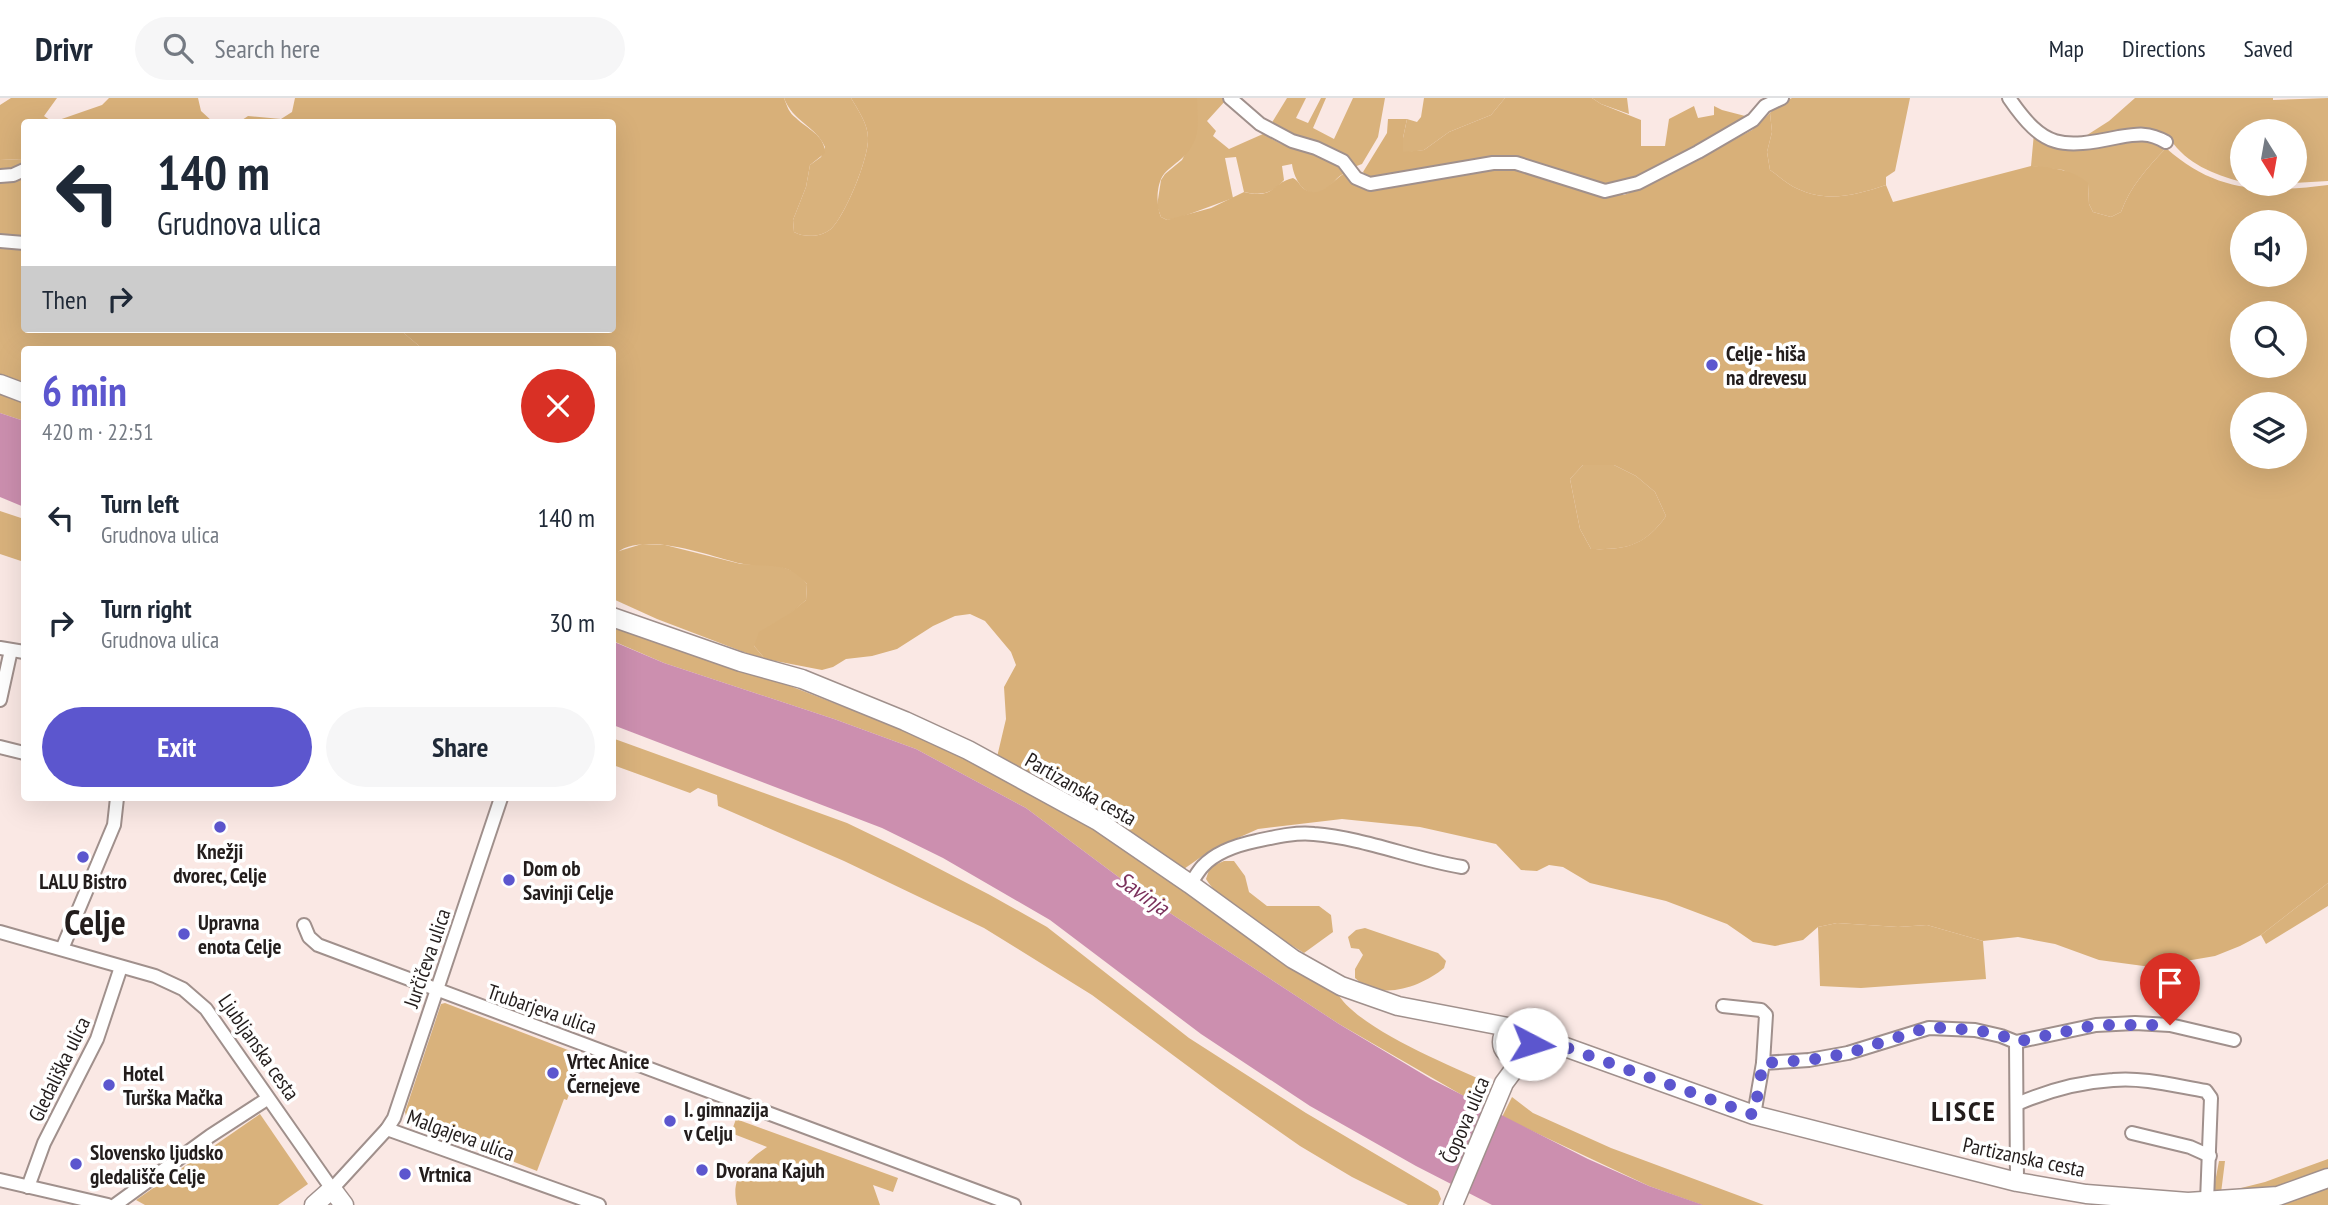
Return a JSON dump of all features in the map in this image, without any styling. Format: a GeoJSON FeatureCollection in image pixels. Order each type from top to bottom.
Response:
{"type":"FeatureCollection","features":[{"type":"Feature","properties":{"kind":"street"},"geometry":{"type":"LineString","coordinates":[[1230,98],[1260,124],[1292,141],[1316,148],[1343,161],[1356,178],[1370,184],[1493,163],[1516,163],[1605,191],[1638,183],[1685,159],[1753,120],[1765,106],[1782,98]]}},
{"type":"Feature","properties":{"kind":"street"},"geometry":{"type":"LineString","coordinates":[[2008,98],[2033,129],[2050,140],[2068,145],[2140,133],[2154,135],[2166,142]]}},
{"type":"Feature","properties":{"kind":"street"},"geometry":{"type":"LineString","coordinates":[[0,176],[21,171]]}},
{"type":"Feature","properties":{"kind":"street"},"geometry":{"type":"LineString","coordinates":[[0,241],[21,243]]}},
{"type":"Feature","properties":{"kind":"street"},"geometry":{"type":"LineString","coordinates":[[0,384],[21,392]]}},
{"type":"Feature","properties":{"kind":"street","name":"Partizanska cesta"},"geometry":{"type":"LineString","coordinates":[[616,618],[741,662],[802,679],[968,750],[1098,821],[1293,959],[1341,986],[1398,1006],[1476,1021],[1518,1044],[1557,1045],[1754,1115],[2017,1182],[2086,1194],[2207,1202],[2278,1196],[2328,1178]]}},
{"type":"Feature","properties":{"kind":"street"},"geometry":{"type":"LineString","coordinates":[[0,700],[12,650]]}},
{"type":"Feature","properties":{"kind":"street"},"geometry":{"type":"LineString","coordinates":[[0,747],[21,752]]}},
{"type":"Feature","properties":{"kind":"street"},"geometry":{"type":"LineString","coordinates":[[62,949],[114,825],[117,801]]}},
{"type":"Feature","properties":{"kind":"street","name":"Jurčičeva ulica"},"geometry":{"type":"LineString","coordinates":[[387,1129],[394,1118],[500,801]]}},
{"type":"Feature","properties":{"kind":"street"},"geometry":{"type":"LineString","coordinates":[[1190,884],[1202,867],[1224,851],[1249,842],[1288,835],[1315,834],[1429,862],[1462,867]]}},
{"type":"Feature","properties":{"kind":"street","name":"Trubarjeva ulica"},"geometry":{"type":"LineString","coordinates":[[304,925],[309,937],[318,945],[1014,1205]]}},
{"type":"Feature","properties":{"kind":"street","name":"Ljubljanska cesta"},"geometry":{"type":"LineString","coordinates":[[0,932],[173,984],[199,1001],[344,1205]]}},
{"type":"Feature","properties":{"kind":"street","name":"Gledališka ulica"},"geometry":{"type":"LineString","coordinates":[[28,1188],[44,1143],[97,1039],[121,967]]}},
{"type":"Feature","properties":{"kind":"street"},"geometry":{"type":"LineString","coordinates":[[1723,1006],[1761,1010],[1766,1015],[1763,1063],[1754,1115]]}},
{"type":"Feature","properties":{"kind":"street"},"geometry":{"type":"LineString","coordinates":[[1763,1063],[1809,1060],[1849,1053],[1929,1027],[1975,1030],[2001,1035],[2016,1042],[2096,1025],[2135,1023],[2170,1025],[2234,1040]]}},
{"type":"Feature","properties":{"kind":"street"},"geometry":{"type":"LineString","coordinates":[[2016,1042],[2017,1182]]}},
{"type":"Feature","properties":{"kind":"street","name":"Čopova ulica"},"geometry":{"type":"LineString","coordinates":[[1453,1205],[1518,1044]]}},
{"type":"Feature","properties":{"kind":"street"},"geometry":{"type":"LineString","coordinates":[[2017,1104],[2050,1090],[2114,1079],[2206,1090],[2211,1098],[2207,1202]]}},
{"type":"Feature","properties":{"kind":"street"},"geometry":{"type":"LineString","coordinates":[[115,1205],[210,1136],[267,1099]]}},
{"type":"Feature","properties":{"kind":"street","name":"Malgajeva ulica"},"geometry":{"type":"LineString","coordinates":[[332,1189],[387,1129],[598,1205]]}},
{"type":"Feature","properties":{"kind":"street"},"geometry":{"type":"LineString","coordinates":[[2132,1133],[2190,1146],[2210,1156]]}},
{"type":"Feature","properties":{"kind":"street"},"geometry":{"type":"LineString","coordinates":[[0,1181],[108,1205]]}},
{"type":"Feature","properties":{"kind":"street"},"geometry":{"type":"LineString","coordinates":[[314,1205],[332,1189]]}},
{"type":"Feature","properties":{"kind":"shaded area"},"geometry":{"type":"Polygon","coordinates":[[[11,98],[57,98],[44,116],[48,119],[21,119],[21,159],[0,160],[0,105],[11,98]]]}},
{"type":"Feature","properties":{"kind":"shaded area"},"geometry":{"type":"Polygon","coordinates":[[[109,98],[198,98],[201,111],[210,119],[62,119],[102,105],[109,98]]]}},
{"type":"Feature","properties":{"kind":"shaded area"},"geometry":{"type":"Polygon","coordinates":[[[295,98],[784,98],[792,114],[819,137],[824,147],[825,153],[810,165],[806,187],[793,220],[794,232],[808,236],[827,232],[837,222],[865,159],[868,133],[851,98],[1197,98],[1198,126],[1194,142],[1159,183],[1158,207],[1161,217],[1167,220],[1211,208],[1244,192],[1262,194],[1293,178],[1306,190],[1318,192],[1347,172],[1354,185],[1363,189],[1392,188],[1500,166],[1527,169],[1590,192],[1624,195],[1651,184],[1752,130],[1770,113],[1772,132],[1767,152],[1770,170],[1794,187],[1820,196],[1842,196],[1886,185],[1893,202],[2038,166],[2076,175],[2088,183],[2089,204],[2093,212],[2111,217],[2121,212],[2134,186],[2166,148],[2203,174],[2230,184],[2230,196],[2307,196],[2307,188],[2328,185],[2328,883],[2261,935],[2240,946],[2215,956],[2151,967],[2099,960],[2055,944],[2018,937],[1983,941],[1927,925],[1898,927],[1837,923],[1818,927],[1803,940],[1775,946],[1753,942],[1727,924],[1666,901],[1590,883],[1563,867],[1549,865],[1537,871],[1521,870],[1496,844],[1420,827],[1342,819],[1258,829],[1211,850],[1181,871],[997,757],[1006,719],[1004,687],[1016,665],[1011,652],[985,621],[970,614],[955,616],[933,626],[897,649],[846,659],[822,670],[765,659],[754,646],[759,632],[806,600],[807,584],[791,571],[775,566],[748,565],[655,544],[624,548],[616,554],[616,346],[419,346],[404,333],[616,333],[616,119],[281,119],[292,112],[295,98]],[[1583,465],[1570,479],[1580,529],[1591,549],[1633,544],[1650,534],[1666,516],[1655,492],[1636,476],[1614,465],[1583,465]]]}},
{"type":"Feature","properties":{"kind":"shaded area"},"geometry":{"type":"Polygon","coordinates":[[[784,98],[851,98],[866,128],[868,138],[865,159],[849,200],[831,229],[818,235],[794,232],[793,220],[806,187],[810,165],[821,157],[825,147],[816,133],[793,113],[784,98]]]}},
{"type":"Feature","properties":{"kind":"shaded area"},"geometry":{"type":"Polygon","coordinates":[[[1197,98],[1226,100],[1207,121],[1216,131],[1213,136],[1229,149],[1263,134],[1281,144],[1334,160],[1347,172],[1325,190],[1312,193],[1298,182],[1292,164],[1282,166],[1284,180],[1280,185],[1266,193],[1250,193],[1244,192],[1236,157],[1225,158],[1233,198],[1167,220],[1161,217],[1157,206],[1161,180],[1182,160],[1197,130],[1197,98]]]}},
{"type":"Feature","properties":{"kind":"shaded area"},"geometry":{"type":"Polygon","coordinates":[[[1287,98],[1306,98],[1296,118],[1308,123],[1321,98],[1326,98],[1313,128],[1334,139],[1353,98],[1385,98],[1378,137],[1362,164],[1354,167],[1268,129],[1287,98]]]}},
{"type":"Feature","properties":{"kind":"shaded area"},"geometry":{"type":"Polygon","coordinates":[[[1424,98],[1505,98],[1491,115],[1449,132],[1424,150],[1403,153],[1407,119],[1417,122],[1421,117],[1424,98]]]}},
{"type":"Feature","properties":{"kind":"shaded area"},"geometry":{"type":"Polygon","coordinates":[[[1505,98],[1592,98],[1641,120],[1641,146],[1665,146],[1669,119],[1694,106],[1698,118],[1714,115],[1714,106],[1749,117],[1648,175],[1604,187],[1547,165],[1502,157],[1463,161],[1369,179],[1363,172],[1387,133],[1388,119],[1407,119],[1403,152],[1424,150],[1449,132],[1491,115],[1505,98]]]}},
{"type":"Feature","properties":{"kind":"shaded area"},"geometry":{"type":"Polygon","coordinates":[[[1592,98],[1627,98],[1629,114],[1601,104],[1592,98]]]}},
{"type":"Feature","properties":{"kind":"shaded area"},"geometry":{"type":"Polygon","coordinates":[[[1792,98],[1910,98],[1895,171],[1886,177],[1886,185],[1842,196],[1820,196],[1794,187],[1770,170],[1767,152],[1772,132],[1770,113],[1777,105],[1792,98]]]}},
{"type":"Feature","properties":{"kind":"shaded area"},"geometry":{"type":"Polygon","coordinates":[[[2135,98],[2328,98],[2328,181],[2307,182],[2307,119],[2230,119],[2230,178],[2202,167],[2184,155],[2170,139],[2084,137],[2109,121],[2135,98]]]}},
{"type":"Feature","properties":{"kind":"shaded area"},"geometry":{"type":"Polygon","coordinates":[[[248,116],[281,119],[244,119],[248,116]]]}},
{"type":"Feature","properties":{"kind":"shaded area"},"geometry":{"type":"Polygon","coordinates":[[[2034,133],[2041,138],[2159,141],[2166,148],[2134,186],[2121,212],[2111,217],[2093,212],[2089,204],[2088,184],[2063,170],[2031,166],[2034,133]]]}},
{"type":"Feature","properties":{"kind":"shaded area"},"geometry":{"type":"Polygon","coordinates":[[[21,159],[21,333],[404,333],[419,346],[21,346],[21,385],[0,377],[0,160],[21,159]]]}},
{"type":"Feature","properties":{"kind":"shaded area"},"geometry":{"type":"Polygon","coordinates":[[[0,391],[21,399],[21,420],[0,413],[0,391]]]}},
{"type":"Feature","properties":{"kind":"shaded area"},"geometry":{"type":"Polygon","coordinates":[[[0,413],[21,420],[21,506],[0,497],[0,413]]]}},
{"type":"Feature","properties":{"kind":"shaded area"},"geometry":{"type":"Polygon","coordinates":[[[1583,465],[1614,465],[1636,476],[1655,492],[1666,516],[1650,534],[1634,544],[1591,549],[1580,529],[1570,479],[1583,465]]]}},
{"type":"Feature","properties":{"kind":"shaded area"},"geometry":{"type":"Polygon","coordinates":[[[0,511],[21,518],[21,561],[0,554],[0,511]]]}},
{"type":"Feature","properties":{"kind":"shaded area"},"geometry":{"type":"Polygon","coordinates":[[[642,544],[665,545],[741,564],[777,565],[798,573],[807,584],[806,600],[754,646],[765,659],[657,619],[616,600],[616,552],[642,544]]]}},
{"type":"Feature","properties":{"kind":"shaded area"},"geometry":{"type":"Polygon","coordinates":[[[616,627],[661,644],[767,677],[919,736],[989,768],[1095,827],[1336,991],[1363,1019],[1407,1045],[1492,1085],[1481,1106],[1339,1024],[1144,896],[1026,808],[916,749],[664,663],[616,642],[616,627]]]}},
{"type":"Feature","properties":{"kind":"shaded area"},"geometry":{"type":"Polygon","coordinates":[[[616,643],[664,663],[916,749],[1026,808],[1144,896],[1339,1024],[1431,1079],[1588,1159],[1649,1186],[1703,1205],[1492,1205],[1310,1106],[1201,1034],[1050,920],[943,858],[882,828],[616,726],[616,643]]]}},
{"type":"Feature","properties":{"kind":"shaded area"},"geometry":{"type":"Polygon","coordinates":[[[616,739],[847,823],[1047,927],[1189,1038],[1306,1113],[1438,1191],[1441,1199],[1438,1205],[1408,1205],[1352,1177],[1300,1146],[1092,995],[984,928],[844,861],[718,806],[717,795],[698,788],[690,793],[616,766],[616,739]]]}},
{"type":"Feature","properties":{"kind":"shaded area"},"geometry":{"type":"Polygon","coordinates":[[[1224,861],[1234,861],[1245,876],[1249,892],[1267,906],[1319,906],[1331,915],[1333,932],[1304,953],[1265,929],[1224,899],[1206,879],[1210,867],[1224,861]]]}},
{"type":"Feature","properties":{"kind":"shaded area"},"geometry":{"type":"Polygon","coordinates":[[[2328,883],[2328,906],[2266,944],[2261,935],[2328,883]]]}},
{"type":"Feature","properties":{"kind":"shaded area"},"geometry":{"type":"Polygon","coordinates":[[[1837,923],[1898,927],[1927,925],[1983,941],[1986,979],[1861,988],[1820,986],[1818,927],[1837,923]]]}},
{"type":"Feature","properties":{"kind":"shaded area"},"geometry":{"type":"Polygon","coordinates":[[[1365,928],[1438,953],[1446,961],[1444,968],[1424,981],[1400,989],[1376,989],[1365,985],[1355,978],[1355,969],[1363,955],[1359,949],[1351,948],[1348,937],[1356,930],[1365,928]]]}},
{"type":"Feature","properties":{"kind":"shaded area"},"geometry":{"type":"Polygon","coordinates":[[[445,1003],[581,1055],[582,1059],[567,1100],[564,1099],[537,1171],[407,1120],[405,1112],[441,1004],[445,1003]]]}},
{"type":"Feature","properties":{"kind":"shaded area"},"geometry":{"type":"Polygon","coordinates":[[[1512,1097],[1533,1113],[1611,1148],[1764,1205],[1702,1205],[1649,1186],[1502,1117],[1512,1097]]]}},
{"type":"Feature","properties":{"kind":"shaded area"},"geometry":{"type":"Polygon","coordinates":[[[260,1114],[308,1184],[278,1205],[145,1205],[136,1200],[260,1114]]]}},
{"type":"Feature","properties":{"kind":"shaded area"},"geometry":{"type":"Polygon","coordinates":[[[736,1119],[898,1178],[893,1192],[873,1185],[880,1205],[737,1205],[735,1195],[738,1178],[746,1164],[767,1147],[731,1133],[736,1119]]]}},
{"type":"Feature","properties":{"kind":"shaded area"},"geometry":{"type":"Polygon","coordinates":[[[2328,1159],[2328,1171],[2288,1186],[2231,1197],[2217,1197],[2213,1193],[2219,1161],[2225,1161],[2221,1193],[2265,1182],[2328,1159]]]}},
{"type":"Feature","properties":{"kind":"shaded area"},"geometry":{"type":"Polygon","coordinates":[[[2328,1183],[2328,1205],[2282,1205],[2284,1201],[2328,1183]]]}},
{"type":"Feature","properties":{"kind":"place","name":"Celje - hiša na drevesu"},"geometry":{"type":"Point","coordinates":[1712,365]}},
{"type":"Feature","properties":{"kind":"place","name":"Knežji dvorec, Celje"},"geometry":{"type":"Point","coordinates":[220,827]}},
{"type":"Feature","properties":{"kind":"place","name":"LALU Bistro"},"geometry":{"type":"Point","coordinates":[83,857]}},
{"type":"Feature","properties":{"kind":"place","name":"Dom ob Savinji Celje"},"geometry":{"type":"Point","coordinates":[509,880]}},
{"type":"Feature","properties":{"kind":"place","name":"Upravna enota Celje"},"geometry":{"type":"Point","coordinates":[184,934]}},
{"type":"Feature","properties":{"kind":"place","name":"Vrtec Anice Černejeve"},"geometry":{"type":"Point","coordinates":[553,1073]}},
{"type":"Feature","properties":{"kind":"place","name":"Hotel Turška Mačka"},"geometry":{"type":"Point","coordinates":[109,1085]}},
{"type":"Feature","properties":{"kind":"place","name":"I. gimnazija v Celju"},"geometry":{"type":"Point","coordinates":[670,1121]}},
{"type":"Feature","properties":{"kind":"place","name":"Slovensko ljudsko gledališče Celje"},"geometry":{"type":"Point","coordinates":[76,1164]}},
{"type":"Feature","properties":{"kind":"place","name":"Dvorana Kajuh"},"geometry":{"type":"Point","coordinates":[702,1170]}},
{"type":"Feature","properties":{"kind":"place","name":"Vrtnica"},"geometry":{"type":"Point","coordinates":[405,1174]}},
{"type":"Feature","properties":{"kind":"district","name":"Celje"},"geometry":{"type":"Point","coordinates":[95,922]}},
{"type":"Feature","properties":{"kind":"district","name":"LISCE"},"geometry":{"type":"Point","coordinates":[1964,1110]}},
{"type":"Feature","properties":{"kind":"route"},"geometry":{"type":"LineString","coordinates":[[1532,1044],[1531,1049],[1557,1045],[1565,1047],[1754,1115],[1763,1063],[1809,1060],[1849,1053],[1929,1027],[1975,1030],[2001,1035],[2016,1042],[2096,1025],[2170,1025]]}},
{"type":"Feature","properties":{"kind":"water label","name":"Savinja"},"geometry":{"type":"Point","coordinates":[1143,893]}}]}
